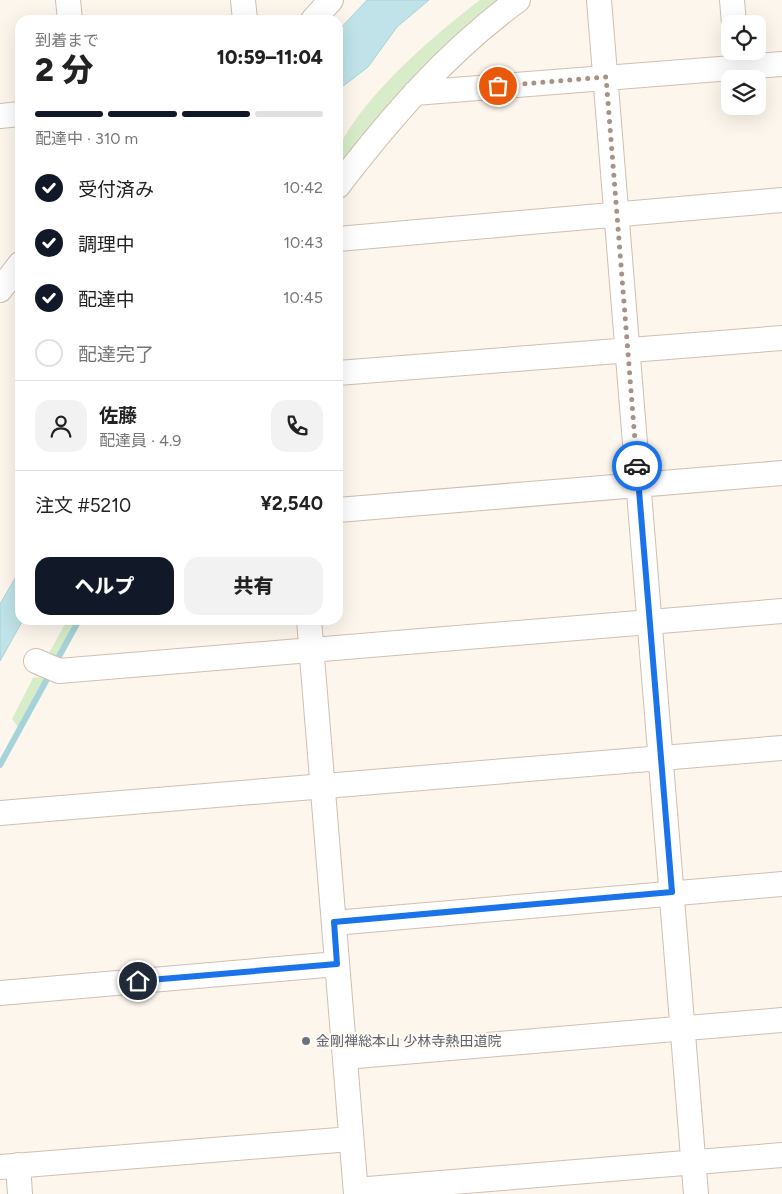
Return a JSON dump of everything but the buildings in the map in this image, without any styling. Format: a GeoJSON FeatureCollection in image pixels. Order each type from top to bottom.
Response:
{"type":"FeatureCollection","features":[{"type":"Feature","properties":{"kind":"street"},"geometry":{"type":"LineString","coordinates":[[68,0],[70,15]]}},
{"type":"Feature","properties":{"kind":"street"},"geometry":{"type":"LineString","coordinates":[[243,0],[244,15]]}},
{"type":"Feature","properties":{"kind":"street"},"geometry":{"type":"LineString","coordinates":[[318,15],[331,0]]}},
{"type":"Feature","properties":{"kind":"street"},"geometry":{"type":"LineString","coordinates":[[343,180],[382,129],[445,60],[490,21],[518,0]]}},
{"type":"Feature","properties":{"kind":"street"},"geometry":{"type":"LineString","coordinates":[[600,0],[696,1194]]}},
{"type":"Feature","properties":{"kind":"street"},"geometry":{"type":"LineString","coordinates":[[732,0],[733,15]]}},
{"type":"Feature","properties":{"kind":"street"},"geometry":{"type":"LineString","coordinates":[[415,93],[606,77],[730,60]]}},
{"type":"Feature","properties":{"kind":"street"},"geometry":{"type":"LineString","coordinates":[[746,60],[782,64]]}},
{"type":"Feature","properties":{"kind":"street"},"geometry":{"type":"LineString","coordinates":[[0,116],[15,114]]}},
{"type":"Feature","properties":{"kind":"street"},"geometry":{"type":"LineString","coordinates":[[343,239],[782,200]]}},
{"type":"Feature","properties":{"kind":"street"},"geometry":{"type":"LineString","coordinates":[[0,290],[15,270]]}},
{"type":"Feature","properties":{"kind":"street"},"geometry":{"type":"LineString","coordinates":[[343,373],[782,338]]}},
{"type":"Feature","properties":{"kind":"street"},"geometry":{"type":"LineString","coordinates":[[343,510],[782,473]]}},
{"type":"Feature","properties":{"kind":"street"},"geometry":{"type":"LineString","coordinates":[[36,662],[59,671],[782,611]]}},
{"type":"Feature","properties":{"kind":"street"},"geometry":{"type":"LineString","coordinates":[[309,625],[356,1192],[782,1155]]}},
{"type":"Feature","properties":{"kind":"street"},"geometry":{"type":"LineString","coordinates":[[0,813],[782,748]]}},
{"type":"Feature","properties":{"kind":"street"},"geometry":{"type":"LineString","coordinates":[[334,922],[782,884]]}},
{"type":"Feature","properties":{"kind":"street"},"geometry":{"type":"LineString","coordinates":[[0,993],[337,964]]}},
{"type":"Feature","properties":{"kind":"street"},"geometry":{"type":"LineString","coordinates":[[345,1057],[782,1020]]}},
{"type":"Feature","properties":{"kind":"street"},"geometry":{"type":"LineString","coordinates":[[20,1194],[9,1166],[351,1139]]}},
{"type":"Feature","properties":{"kind":"green space"},"geometry":{"type":"Polygon","coordinates":[[[480,0],[510,0],[442,52],[376,119],[343,163],[343,140],[351,127],[383,86],[442,30],[480,0]]]}},
{"type":"Feature","properties":{"kind":"green space"},"geometry":{"type":"Polygon","coordinates":[[[64,625],[75,625],[54,664],[47,657],[64,625]]]}},
{"type":"Feature","properties":{"kind":"green space"},"geometry":{"type":"Polygon","coordinates":[[[46,676],[18,727],[12,719],[33,678],[46,676]]]}},
{"type":"Feature","properties":{"kind":"water"},"geometry":{"type":"Polygon","coordinates":[[[367,0],[429,0],[397,27],[368,67],[343,86],[343,26],[367,0]]]}},
{"type":"Feature","properties":{"kind":"water"},"geometry":{"type":"Polygon","coordinates":[[[15,578],[15,625],[20,625],[0,661],[0,604],[15,578]]]}},
{"type":"Feature","properties":{"kind":"waterway"},"geometry":{"type":"LineString","coordinates":[[57,660],[76,625]]}},
{"type":"Feature","properties":{"kind":"waterway"},"geometry":{"type":"LineString","coordinates":[[0,765],[46,681]]}},
{"type":"Feature","properties":{"kind":"way so far"},"geometry":{"type":"LineString","coordinates":[[498,86],[606,77],[637,466]]}},
{"type":"Feature","properties":{"kind":"place","name":"金剛禅総本山 少林寺熱田道院"},"geometry":{"type":"Point","coordinates":[306,1041]}},
{"type":"Feature","properties":{"kind":"route"},"geometry":{"type":"LineString","coordinates":[[138,981],[337,964],[334,922],[672,892],[637,466]]}}]}
